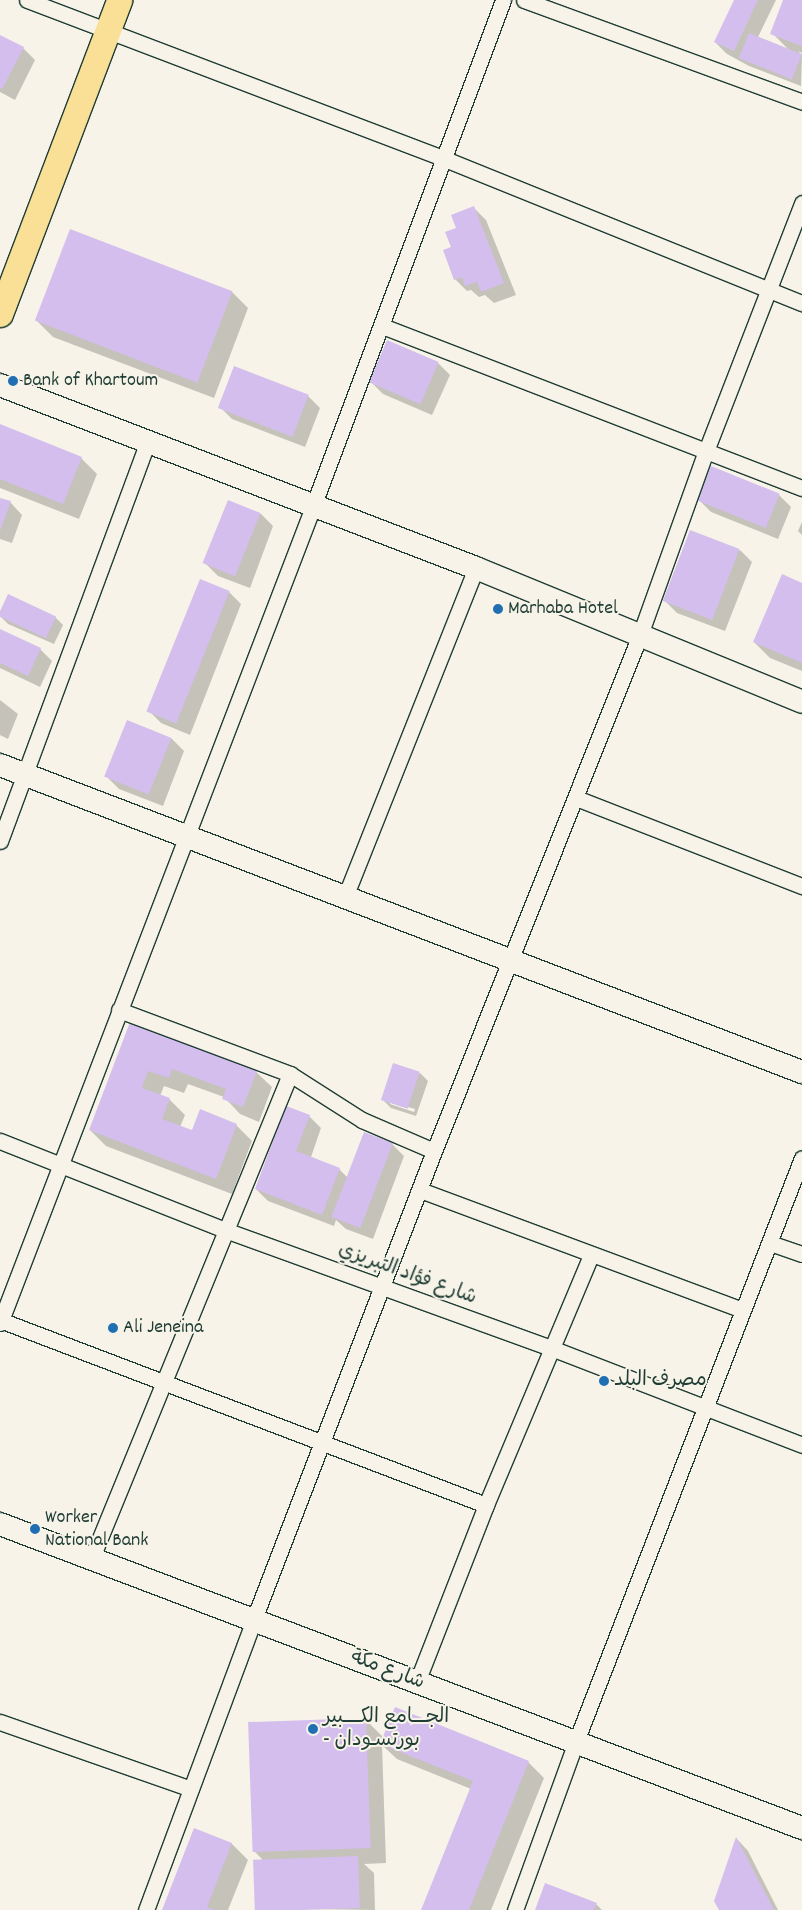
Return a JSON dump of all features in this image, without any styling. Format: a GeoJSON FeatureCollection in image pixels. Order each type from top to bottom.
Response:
{"type":"FeatureCollection","features":[{"type":"Feature","properties":{"kind":"main road"},"geometry":{"type":"LineString","coordinates":[[0,314],[119,0]]}},
{"type":"Feature","properties":{"kind":"street"},"geometry":{"type":"LineString","coordinates":[[27,0],[446,159],[802,303]]}},
{"type":"Feature","properties":{"kind":"street"},"geometry":{"type":"LineString","coordinates":[[486,1505],[324,1440],[0,1321],[446,159],[503,0]]}},
{"type":"Feature","properties":{"kind":"street"},"geometry":{"type":"LineString","coordinates":[[524,0],[802,102]]}},
{"type":"Feature","properties":{"kind":"street"},"geometry":{"type":"LineString","coordinates":[[146,1910],[254,1619],[384,1289],[434,1151],[640,635],[706,451],[802,203]]}},
{"type":"Feature","properties":{"kind":"street"},"geometry":{"type":"LineString","coordinates":[[382,326],[802,488]]}},
{"type":"Feature","properties":{"kind":"street"},"geometry":{"type":"LineString","coordinates":[[0,385],[314,504],[476,568],[802,702]]}},
{"type":"Feature","properties":{"kind":"street"},"geometry":{"type":"LineString","coordinates":[[0,841],[148,441]]}},
{"type":"Feature","properties":{"kind":"street"},"geometry":{"type":"LineString","coordinates":[[345,897],[476,568]]}},
{"type":"Feature","properties":{"kind":"street"},"geometry":{"type":"LineString","coordinates":[[0,765],[186,834],[510,961],[802,1072]]}},
{"type":"Feature","properties":{"kind":"street"},"geometry":{"type":"LineString","coordinates":[[576,798],[802,886]]}},
{"type":"Feature","properties":{"kind":"street"},"geometry":{"type":"LineString","coordinates":[[119,1010],[290,1074],[362,1120],[434,1151]]}},
{"type":"Feature","properties":{"kind":"street"},"geometry":{"type":"LineString","coordinates":[[91,1560],[166,1381],[225,1230],[290,1074]]}},
{"type":"Feature","properties":{"kind":"street","name":"شارع فؤاد التبريزي"},"geometry":{"type":"LineString","coordinates":[[0,1140],[225,1230],[384,1289],[552,1348],[802,1445]]}},
{"type":"Feature","properties":{"kind":"street"},"geometry":{"type":"LineString","coordinates":[[515,1910],[575,1744],[802,1158]]}},
{"type":"Feature","properties":{"kind":"street"},"geometry":{"type":"LineString","coordinates":[[420,1190],[742,1310]]}},
{"type":"Feature","properties":{"kind":"street"},"geometry":{"type":"LineString","coordinates":[[770,1243],[802,1254]]}},
{"type":"Feature","properties":{"kind":"street"},"geometry":{"type":"LineString","coordinates":[[416,1682],[486,1505],[591,1255]]}},
{"type":"Feature","properties":{"kind":"street","name":"شارع مكة"},"geometry":{"type":"LineString","coordinates":[[0,1524],[91,1560],[254,1619],[575,1744],[802,1828]]}},
{"type":"Feature","properties":{"kind":"street"},"geometry":{"type":"LineString","coordinates":[[0,1722],[191,1789]]}},
{"type":"Feature","properties":{"kind":"building"},"geometry":{"type":"Polygon","coordinates":[[[734,0],[758,0],[734,51],[714,42],[734,0]]]}},
{"type":"Feature","properties":{"kind":"building"},"geometry":{"type":"Polygon","coordinates":[[[783,0],[802,0],[802,46],[770,34],[783,0]]]}},
{"type":"Feature","properties":{"kind":"building"},"geometry":{"type":"Polygon","coordinates":[[[749,33],[802,54],[792,79],[739,58],[749,33]]]}},
{"type":"Feature","properties":{"kind":"building"},"geometry":{"type":"Polygon","coordinates":[[[0,35],[24,47],[2,89],[0,88],[0,35]]]}},
{"type":"Feature","properties":{"kind":"building"},"geometry":{"type":"Polygon","coordinates":[[[474,206],[504,283],[481,292],[477,282],[465,286],[462,277],[454,280],[443,250],[451,247],[445,232],[456,228],[451,215],[474,206]]]}},
{"type":"Feature","properties":{"kind":"building"},"geometry":{"type":"Polygon","coordinates":[[[70,229],[232,291],[197,383],[35,320],[70,229]]]}},
{"type":"Feature","properties":{"kind":"building"},"geometry":{"type":"Polygon","coordinates":[[[387,340],[439,362],[421,404],[369,382],[387,340]]]}},
{"type":"Feature","properties":{"kind":"building"},"geometry":{"type":"Polygon","coordinates":[[[234,366],[309,395],[293,437],[218,408],[234,366]]]}},
{"type":"Feature","properties":{"kind":"building"},"geometry":{"type":"Polygon","coordinates":[[[0,424],[82,457],[63,504],[0,479],[0,424]]]}},
{"type":"Feature","properties":{"kind":"building"},"geometry":{"type":"Polygon","coordinates":[[[711,466],[780,494],[766,528],[697,500],[711,466]]]}},
{"type":"Feature","properties":{"kind":"building"},"geometry":{"type":"Polygon","coordinates":[[[0,498],[11,501],[0,531],[0,498]]]}},
{"type":"Feature","properties":{"kind":"building"},"geometry":{"type":"Polygon","coordinates":[[[228,500],[260,513],[235,576],[203,563],[228,500]]]}},
{"type":"Feature","properties":{"kind":"building"},"geometry":{"type":"Polygon","coordinates":[[[690,530],[739,549],[712,620],[663,601],[690,530]]]}},
{"type":"Feature","properties":{"kind":"building"},"geometry":{"type":"Polygon","coordinates":[[[782,574],[802,583],[802,663],[753,642],[782,574]]]}},
{"type":"Feature","properties":{"kind":"building"},"geometry":{"type":"Polygon","coordinates":[[[200,579],[230,591],[176,724],[146,712],[200,579]]]}},
{"type":"Feature","properties":{"kind":"building"},"geometry":{"type":"Polygon","coordinates":[[[8,594],[56,616],[46,638],[0,617],[0,611],[8,594]]]}},
{"type":"Feature","properties":{"kind":"building"},"geometry":{"type":"Polygon","coordinates":[[[0,629],[41,648],[28,676],[0,663],[0,629]]]}},
{"type":"Feature","properties":{"kind":"building"},"geometry":{"type":"Polygon","coordinates":[[[127,720],[172,738],[149,795],[104,777],[127,720]]]}},
{"type":"Feature","properties":{"kind":"building"},"geometry":{"type":"Polygon","coordinates":[[[130,1022],[257,1071],[243,1107],[222,1099],[226,1089],[172,1069],[169,1078],[148,1071],[142,1088],[170,1098],[162,1119],[192,1130],[200,1109],[237,1124],[216,1179],[89,1130],[130,1022]]]}},
{"type":"Feature","properties":{"kind":"building"},"geometry":{"type":"Polygon","coordinates":[[[393,1063],[420,1072],[408,1109],[381,1100],[393,1063]]]}},
{"type":"Feature","properties":{"kind":"building"},"geometry":{"type":"Polygon","coordinates":[[[286,1106],[310,1115],[296,1151],[340,1168],[322,1215],[255,1189],[286,1106]]]}},
{"type":"Feature","properties":{"kind":"building"},"geometry":{"type":"Polygon","coordinates":[[[364,1132],[393,1143],[360,1228],[331,1217],[364,1132]]]}},
{"type":"Feature","properties":{"kind":"building"},"geometry":{"type":"Polygon","coordinates":[[[395,1707],[529,1761],[469,1910],[421,1910],[473,1781],[380,1744],[395,1707]]]}},
{"type":"Feature","properties":{"kind":"building"},"geometry":{"type":"Polygon","coordinates":[[[366,1718],[371,1848],[253,1852],[248,1722],[366,1718]]]}},
{"type":"Feature","properties":{"kind":"building"},"geometry":{"type":"Polygon","coordinates":[[[194,1828],[232,1843],[207,1907],[215,1910],[162,1910],[194,1828]]]}},
{"type":"Feature","properties":{"kind":"building"},"geometry":{"type":"Polygon","coordinates":[[[736,1837],[774,1910],[719,1910],[714,1901],[736,1837]]]}},
{"type":"Feature","properties":{"kind":"building"},"geometry":{"type":"Polygon","coordinates":[[[358,1856],[360,1908],[255,1910],[253,1860],[358,1856]]]}},
{"type":"Feature","properties":{"kind":"building"},"geometry":{"type":"Polygon","coordinates":[[[545,1883],[597,1903],[594,1910],[535,1910],[545,1883]]]}},
{"type":"Feature","properties":{"kind":"place","name":"Bank of Khartoum"},"geometry":{"type":"Point","coordinates":[13,381]}},
{"type":"Feature","properties":{"kind":"place","name":"Marhaba Hotel"},"geometry":{"type":"Point","coordinates":[498,609]}},
{"type":"Feature","properties":{"kind":"place","name":"Ali Jeneina"},"geometry":{"type":"Point","coordinates":[113,1328]}},
{"type":"Feature","properties":{"kind":"place","name":"مصرف البلد"},"geometry":{"type":"Point","coordinates":[604,1381]}},
{"type":"Feature","properties":{"kind":"place","name":"Worker National Bank"},"geometry":{"type":"Point","coordinates":[35,1529]}},
{"type":"Feature","properties":{"kind":"place","name":"الجـــامع الكــــبير - بورتسـودان"},"geometry":{"type":"Point","coordinates":[313,1729]}}]}
